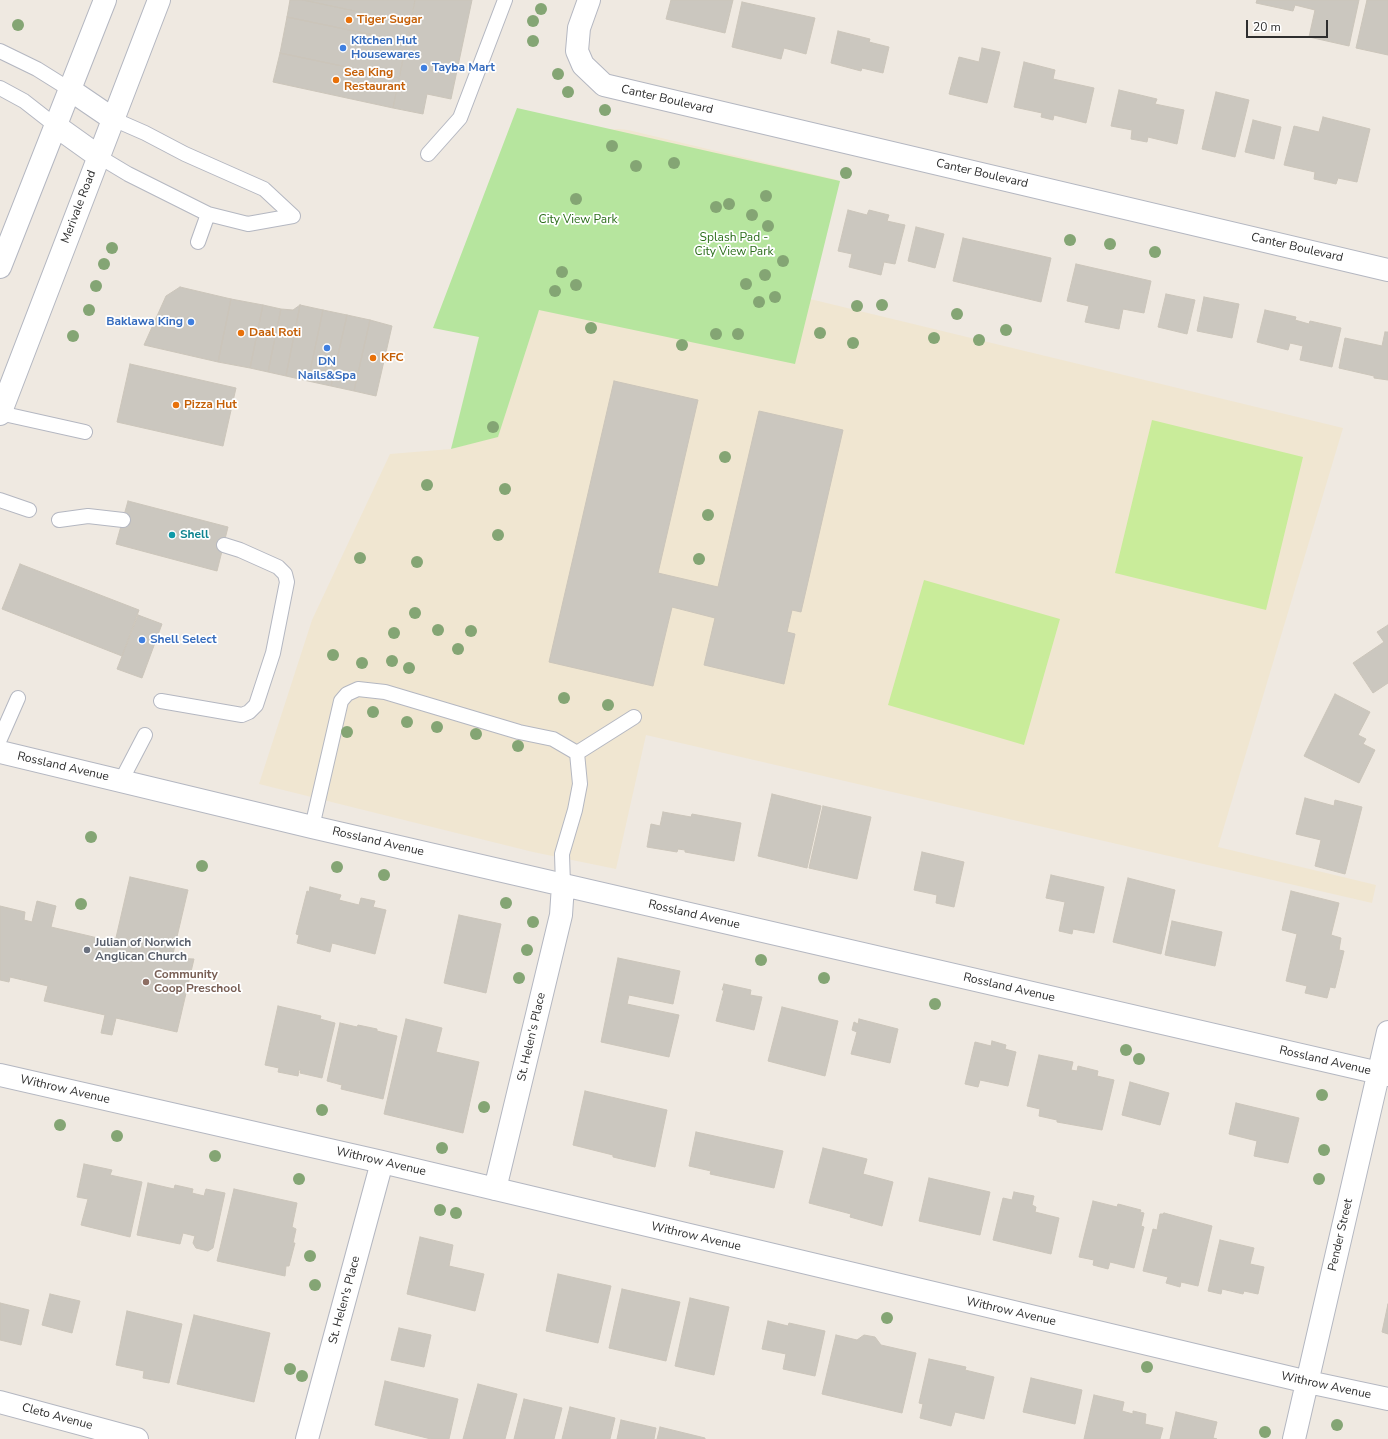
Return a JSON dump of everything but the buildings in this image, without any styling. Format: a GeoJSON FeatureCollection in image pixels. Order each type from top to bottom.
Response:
{"type":"FeatureCollection","features":[{"type":"Feature","properties":{"kind":"street"},"geometry":{"type":"LineString","coordinates":[[0,267],[56,126],[68,89],[105,0]]}},
{"type":"Feature","properties":{"kind":"street","name":"Merivale Road"},"geometry":{"type":"LineString","coordinates":[[0,413],[159,0]]}},
{"type":"Feature","properties":{"kind":"street","name":"Canter Boulevard"},"geometry":{"type":"LineString","coordinates":[[589,0],[579,28],[577,51],[583,66],[604,85],[1388,270]]}},
{"type":"Feature","properties":{"kind":"street"},"geometry":{"type":"LineString","coordinates":[[68,89],[113,119]]}},
{"type":"Feature","properties":{"kind":"street"},"geometry":{"type":"LineString","coordinates":[[56,126],[98,156]]}},
{"type":"Feature","properties":{"kind":"street","name":"Rossland Avenue"},"geometry":{"type":"LineString","coordinates":[[0,752],[312,827],[1383,1074]]}},
{"type":"Feature","properties":{"kind":"street","name":"St. Helen's Place"},"geometry":{"type":"LineString","coordinates":[[495,1189],[561,915],[563,885]]}},
{"type":"Feature","properties":{"kind":"street","name":"Pender Street"},"geometry":{"type":"LineString","coordinates":[[1294,1439],[1383,1074],[1388,1032]]}},
{"type":"Feature","properties":{"kind":"street","name":"Withrow Avenue"},"geometry":{"type":"LineString","coordinates":[[1,1076],[382,1162],[1308,1382],[1388,1399]]}},
{"type":"Feature","properties":{"kind":"street","name":"St. Helen's Place"},"geometry":{"type":"LineString","coordinates":[[307,1439],[382,1162]]}},
{"type":"Feature","properties":{"kind":"street","name":"Cleto Avenue"},"geometry":{"type":"LineString","coordinates":[[0,1402],[137,1439]]}},
{"type":"Feature","properties":{"kind":"lane"},"geometry":{"type":"LineString","coordinates":[[428,154],[460,118],[504,0]]}},
{"type":"Feature","properties":{"kind":"lane"},"geometry":{"type":"LineString","coordinates":[[0,51],[37,69],[68,89]]}},
{"type":"Feature","properties":{"kind":"lane"},"geometry":{"type":"LineString","coordinates":[[0,88],[24,101],[56,126]]}},
{"type":"Feature","properties":{"kind":"lane"},"geometry":{"type":"LineString","coordinates":[[98,156],[128,174],[208,214],[248,224],[293,216],[264,190],[113,119]]}},
{"type":"Feature","properties":{"kind":"lane"},"geometry":{"type":"LineString","coordinates":[[198,242],[208,214]]}},
{"type":"Feature","properties":{"kind":"lane"},"geometry":{"type":"LineString","coordinates":[[0,413],[85,432]]}},
{"type":"Feature","properties":{"kind":"lane"},"geometry":{"type":"LineString","coordinates":[[0,500],[30,510]]}},
{"type":"Feature","properties":{"kind":"lane"},"geometry":{"type":"LineString","coordinates":[[59,520],[88,516],[123,520]]}},
{"type":"Feature","properties":{"kind":"lane"},"geometry":{"type":"LineString","coordinates":[[161,701],[242,715],[249,712],[256,705],[273,653],[287,582],[285,574],[278,567],[240,550],[224,545]]}},
{"type":"Feature","properties":{"kind":"lane"},"geometry":{"type":"LineString","coordinates":[[312,827],[341,701],[347,694],[358,688],[385,692],[520,732],[553,739],[577,753]]}},
{"type":"Feature","properties":{"kind":"lane"},"geometry":{"type":"LineString","coordinates":[[0,739],[18,698]]}},
{"type":"Feature","properties":{"kind":"lane"},"geometry":{"type":"LineString","coordinates":[[577,753],[634,717]]}},
{"type":"Feature","properties":{"kind":"lane"},"geometry":{"type":"LineString","coordinates":[[121,781],[145,735]]}},
{"type":"Feature","properties":{"kind":"lane"},"geometry":{"type":"LineString","coordinates":[[563,885],[562,854],[580,784],[577,753]]}},
{"type":"Feature","properties":{"kind":"shaded area"},"geometry":{"type":"Polygon","coordinates":[[[607,130],[628,130],[838,180],[810,299],[1343,428],[1218,847],[1376,885],[1372,903],[646,735],[616,869],[533,852],[259,784],[312,620],[390,454],[451,449],[498,436],[536,309],[607,130]]]}},
{"type":"Feature","properties":{"kind":"green space","name":"City View Park"},"geometry":{"type":"Polygon","coordinates":[[[517,108],[840,181],[795,364],[539,310],[498,437],[451,449],[479,337],[433,328],[517,108]]]}},
{"type":"Feature","properties":{"kind":"green space"},"geometry":{"type":"Polygon","coordinates":[[[1152,420],[1303,457],[1266,610],[1115,573],[1152,420]]]}},
{"type":"Feature","properties":{"kind":"green space"},"geometry":{"type":"Polygon","coordinates":[[[924,580],[1060,619],[1024,745],[888,705],[924,580]]]}},
{"type":"Feature","properties":{"kind":"place","name":"Tiger Sugar"},"geometry":{"type":"Point","coordinates":[349,20]}},
{"type":"Feature","properties":{"kind":"place","name":"Kitchen Hut Housewares"},"geometry":{"type":"Point","coordinates":[343,48]}},
{"type":"Feature","properties":{"kind":"place","name":"Tayba Mart"},"geometry":{"type":"Point","coordinates":[424,68]}},
{"type":"Feature","properties":{"kind":"place","name":"Sea King Restaurant"},"geometry":{"type":"Point","coordinates":[336,80]}},
{"type":"Feature","properties":{"kind":"place","name":"Baklawa King"},"geometry":{"type":"Point","coordinates":[191,322]}},
{"type":"Feature","properties":{"kind":"place","name":"Daal Roti"},"geometry":{"type":"Point","coordinates":[241,333]}},
{"type":"Feature","properties":{"kind":"place","name":"DN Nails&Spa"},"geometry":{"type":"Point","coordinates":[327,348]}},
{"type":"Feature","properties":{"kind":"place","name":"KFC"},"geometry":{"type":"Point","coordinates":[373,358]}},
{"type":"Feature","properties":{"kind":"place","name":"Pizza Hut"},"geometry":{"type":"Point","coordinates":[176,405]}},
{"type":"Feature","properties":{"kind":"place","name":"Shell"},"geometry":{"type":"Point","coordinates":[172,535]}},
{"type":"Feature","properties":{"kind":"place","name":"Shell Select"},"geometry":{"type":"Point","coordinates":[142,640]}},
{"type":"Feature","properties":{"kind":"place","name":"Julian of Norwich Anglican Church"},"geometry":{"type":"Point","coordinates":[87,950]}},
{"type":"Feature","properties":{"kind":"place","name":"Community Coop Preschool"},"geometry":{"type":"Point","coordinates":[146,982]}},
{"type":"Feature","properties":{"kind":"park label","name":"Splash Pad - City View Park"},"geometry":{"type":"Point","coordinates":[734,245]}}]}
